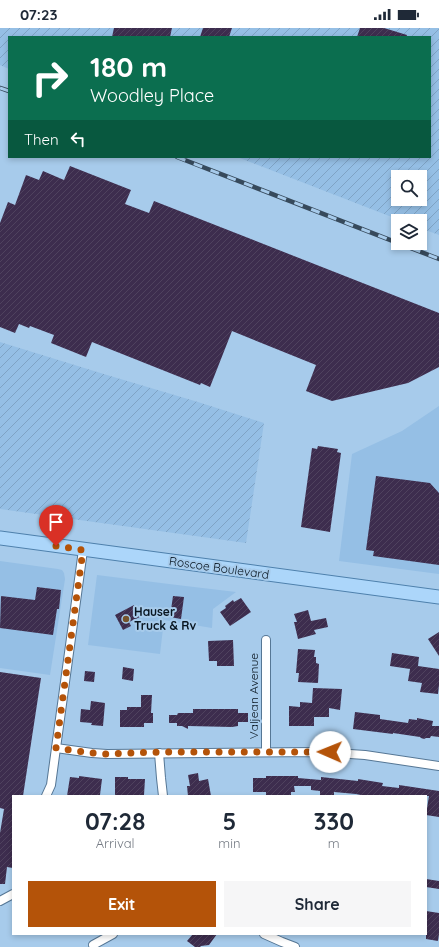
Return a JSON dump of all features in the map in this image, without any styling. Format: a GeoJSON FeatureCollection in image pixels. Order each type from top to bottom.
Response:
{"type":"FeatureCollection","features":[{"type":"Feature","properties":{"kind":"main road","name":"Roscoe Boulevard"},"geometry":{"type":"LineString","coordinates":[[0,538],[439,598]]}},
{"type":"Feature","properties":{"kind":"street"},"geometry":{"type":"LineString","coordinates":[[46,795],[50,785],[56,748],[83,550]]}},
{"type":"Feature","properties":{"kind":"street","name":"Valjean Avenue"},"geometry":{"type":"LineString","coordinates":[[266,640],[266,752]]}},
{"type":"Feature","properties":{"kind":"street"},"geometry":{"type":"LineString","coordinates":[[56,748],[107,754],[160,752],[346,753],[439,766]]}},
{"type":"Feature","properties":{"kind":"street"},"geometry":{"type":"LineString","coordinates":[[160,752],[163,795]]}},
{"type":"Feature","properties":{"kind":"street"},"geometry":{"type":"LineString","coordinates":[[0,901],[12,895]]}},
{"type":"Feature","properties":{"kind":"street"},"geometry":{"type":"LineString","coordinates":[[93,945],[111,935]]}},
{"type":"Feature","properties":{"kind":"street"},"geometry":{"type":"LineString","coordinates":[[266,935],[295,947]]}},
{"type":"Feature","properties":{"kind":"shaded area"},"geometry":{"type":"Polygon","coordinates":[[[0,28],[439,28],[439,235],[427,231],[427,214],[391,214],[391,217],[240,158],[431,158],[431,36],[8,36],[8,69],[0,65],[0,28]]]}},
{"type":"Feature","properties":{"kind":"shaded area"},"geometry":{"type":"Polygon","coordinates":[[[0,342],[264,423],[246,543],[0,509],[0,342]]]}},
{"type":"Feature","properties":{"kind":"shaded area"},"geometry":{"type":"Polygon","coordinates":[[[439,406],[439,574],[339,561],[352,454],[402,431],[439,406]]]}},
{"type":"Feature","properties":{"kind":"shaded area"},"geometry":{"type":"Polygon","coordinates":[[[0,561],[58,569],[62,570],[64,573],[65,579],[50,675],[0,668],[0,561]]]}},
{"type":"Feature","properties":{"kind":"shaded area"},"geometry":{"type":"Polygon","coordinates":[[[97,575],[236,592],[213,609],[212,628],[164,620],[160,654],[88,645],[97,575]]]}},
{"type":"Feature","properties":{"kind":"building"},"geometry":{"type":"Polygon","coordinates":[[[114,28],[172,28],[170,36],[112,36],[114,28]]]}},
{"type":"Feature","properties":{"kind":"building"},"geometry":{"type":"Polygon","coordinates":[[[203,28],[232,28],[229,36],[200,36],[203,28]]]}},
{"type":"Feature","properties":{"kind":"building"},"geometry":{"type":"Polygon","coordinates":[[[360,28],[384,28],[407,35],[407,36],[357,36],[360,28]]]}},
{"type":"Feature","properties":{"kind":"building"},"geometry":{"type":"Polygon","coordinates":[[[70,166],[131,190],[125,204],[149,213],[154,201],[439,313],[439,367],[408,383],[332,401],[306,391],[316,365],[232,331],[210,387],[201,383],[200,385],[92,342],[86,357],[51,343],[54,335],[30,326],[29,328],[19,324],[15,333],[0,327],[0,223],[8,202],[15,205],[26,175],[39,180],[43,171],[64,180],[70,166]]]}},
{"type":"Feature","properties":{"kind":"building"},"geometry":{"type":"Polygon","coordinates":[[[318,446],[338,449],[337,452],[341,453],[330,532],[301,527],[312,448],[317,449],[318,446]]]}},
{"type":"Feature","properties":{"kind":"building"},"geometry":{"type":"Polygon","coordinates":[[[376,476],[430,483],[439,493],[439,565],[373,556],[374,551],[366,550],[376,476]]]}},
{"type":"Feature","properties":{"kind":"building"},"geometry":{"type":"Polygon","coordinates":[[[37,587],[61,590],[59,609],[57,609],[53,635],[0,628],[1,596],[35,600],[37,587]]]}},
{"type":"Feature","properties":{"kind":"building"},"geometry":{"type":"Polygon","coordinates":[[[173,596],[184,597],[181,619],[170,617],[173,596]]]}},
{"type":"Feature","properties":{"kind":"building"},"geometry":{"type":"Polygon","coordinates":[[[241,598],[251,612],[230,626],[220,612],[233,600],[234,602],[241,598]]]}},
{"type":"Feature","properties":{"kind":"building","name":"Hauser Truck & Rv"},"geometry":{"type":"Polygon","coordinates":[[[134,605],[140,617],[129,622],[131,626],[123,630],[115,615],[134,605]]]}},
{"type":"Feature","properties":{"kind":"building"},"geometry":{"type":"Polygon","coordinates":[[[308,610],[311,621],[326,618],[328,627],[314,630],[316,634],[298,639],[294,622],[297,622],[294,614],[308,610]]]}},
{"type":"Feature","properties":{"kind":"building"},"geometry":{"type":"Polygon","coordinates":[[[439,632],[439,656],[428,639],[439,632]]]}},
{"type":"Feature","properties":{"kind":"building"},"geometry":{"type":"Polygon","coordinates":[[[233,640],[234,666],[217,666],[217,661],[209,661],[208,641],[233,640]]]}},
{"type":"Feature","properties":{"kind":"building"},"geometry":{"type":"Polygon","coordinates":[[[298,649],[315,650],[314,657],[316,657],[316,663],[319,664],[318,683],[298,682],[299,673],[296,673],[298,649]]]}},
{"type":"Feature","properties":{"kind":"building"},"geometry":{"type":"Polygon","coordinates":[[[392,653],[419,657],[418,666],[439,669],[438,694],[420,692],[422,683],[408,681],[410,669],[390,666],[392,653]]]}},
{"type":"Feature","properties":{"kind":"building"},"geometry":{"type":"Polygon","coordinates":[[[123,667],[134,669],[133,681],[122,679],[123,667]]]}},
{"type":"Feature","properties":{"kind":"building"},"geometry":{"type":"Polygon","coordinates":[[[85,671],[95,672],[94,682],[84,681],[85,671]]]}},
{"type":"Feature","properties":{"kind":"building"},"geometry":{"type":"Polygon","coordinates":[[[0,672],[41,678],[23,795],[12,795],[12,868],[7,867],[5,884],[0,884],[0,833],[4,809],[0,808],[0,672]]]}},
{"type":"Feature","properties":{"kind":"building"},"geometry":{"type":"Polygon","coordinates":[[[313,688],[342,689],[340,710],[329,708],[329,717],[314,717],[314,726],[289,726],[289,706],[300,707],[300,702],[312,703],[313,688]]]}},
{"type":"Feature","properties":{"kind":"building"},"geometry":{"type":"Polygon","coordinates":[[[141,695],[152,695],[151,713],[153,713],[153,723],[144,723],[144,727],[120,727],[120,710],[127,710],[127,707],[141,707],[141,695]]]}},
{"type":"Feature","properties":{"kind":"building"},"geometry":{"type":"Polygon","coordinates":[[[91,701],[105,703],[103,726],[80,722],[81,709],[90,710],[91,701]]]}},
{"type":"Feature","properties":{"kind":"building"},"geometry":{"type":"Polygon","coordinates":[[[193,709],[238,709],[238,713],[248,713],[248,722],[238,722],[238,726],[232,727],[188,726],[188,729],[182,726],[177,726],[177,723],[169,723],[169,715],[177,715],[178,713],[193,713],[193,709]]]}},
{"type":"Feature","properties":{"kind":"building"},"geometry":{"type":"Polygon","coordinates":[[[355,712],[380,715],[380,719],[408,723],[409,719],[417,720],[417,718],[433,721],[432,726],[439,726],[439,737],[431,736],[430,738],[424,739],[420,737],[393,733],[353,729],[355,712]]]}},
{"type":"Feature","properties":{"kind":"building"},"geometry":{"type":"Polygon","coordinates":[[[198,773],[199,781],[208,779],[211,795],[188,795],[187,786],[190,786],[188,775],[198,773]]]}},
{"type":"Feature","properties":{"kind":"building"},"geometry":{"type":"Polygon","coordinates":[[[79,776],[102,779],[100,795],[67,795],[70,777],[79,778],[79,776]]]}},
{"type":"Feature","properties":{"kind":"building"},"geometry":{"type":"Polygon","coordinates":[[[266,776],[298,776],[298,778],[321,780],[321,777],[358,781],[358,779],[383,783],[382,786],[399,788],[399,785],[439,791],[439,817],[427,815],[429,796],[427,795],[361,795],[334,792],[334,795],[320,795],[320,791],[311,790],[311,786],[294,786],[295,792],[291,792],[291,795],[266,795],[266,792],[253,792],[253,778],[266,778],[266,776]]]}},
{"type":"Feature","properties":{"kind":"building"},"geometry":{"type":"Polygon","coordinates":[[[115,777],[145,779],[144,795],[115,795],[115,777]]]}},
{"type":"Feature","properties":{"kind":"building"},"geometry":{"type":"Polygon","coordinates":[[[427,879],[439,881],[439,889],[427,887],[427,879]]]}},
{"type":"Feature","properties":{"kind":"building"},"geometry":{"type":"Polygon","coordinates":[[[427,911],[439,913],[438,941],[426,939],[427,911]]]}},
{"type":"Feature","properties":{"kind":"building"},"geometry":{"type":"Polygon","coordinates":[[[192,935],[216,935],[209,945],[200,947],[195,947],[187,941],[192,935]]]}},
{"type":"Feature","properties":{"kind":"railway"},"geometry":{"type":"LineString","coordinates":[[0,88],[8,91]]}},
{"type":"Feature","properties":{"kind":"railway"},"geometry":{"type":"LineString","coordinates":[[180,158],[439,259]]}},
{"type":"Feature","properties":{"kind":"place","name":"Hauser Truck & Rv"},"geometry":{"type":"Point","coordinates":[126,619]}},
{"type":"Feature","properties":{"kind":"route"},"geometry":{"type":"LineString","coordinates":[[56,546],[83,550],[56,748],[107,754],[160,752],[330,752]]}}]}
